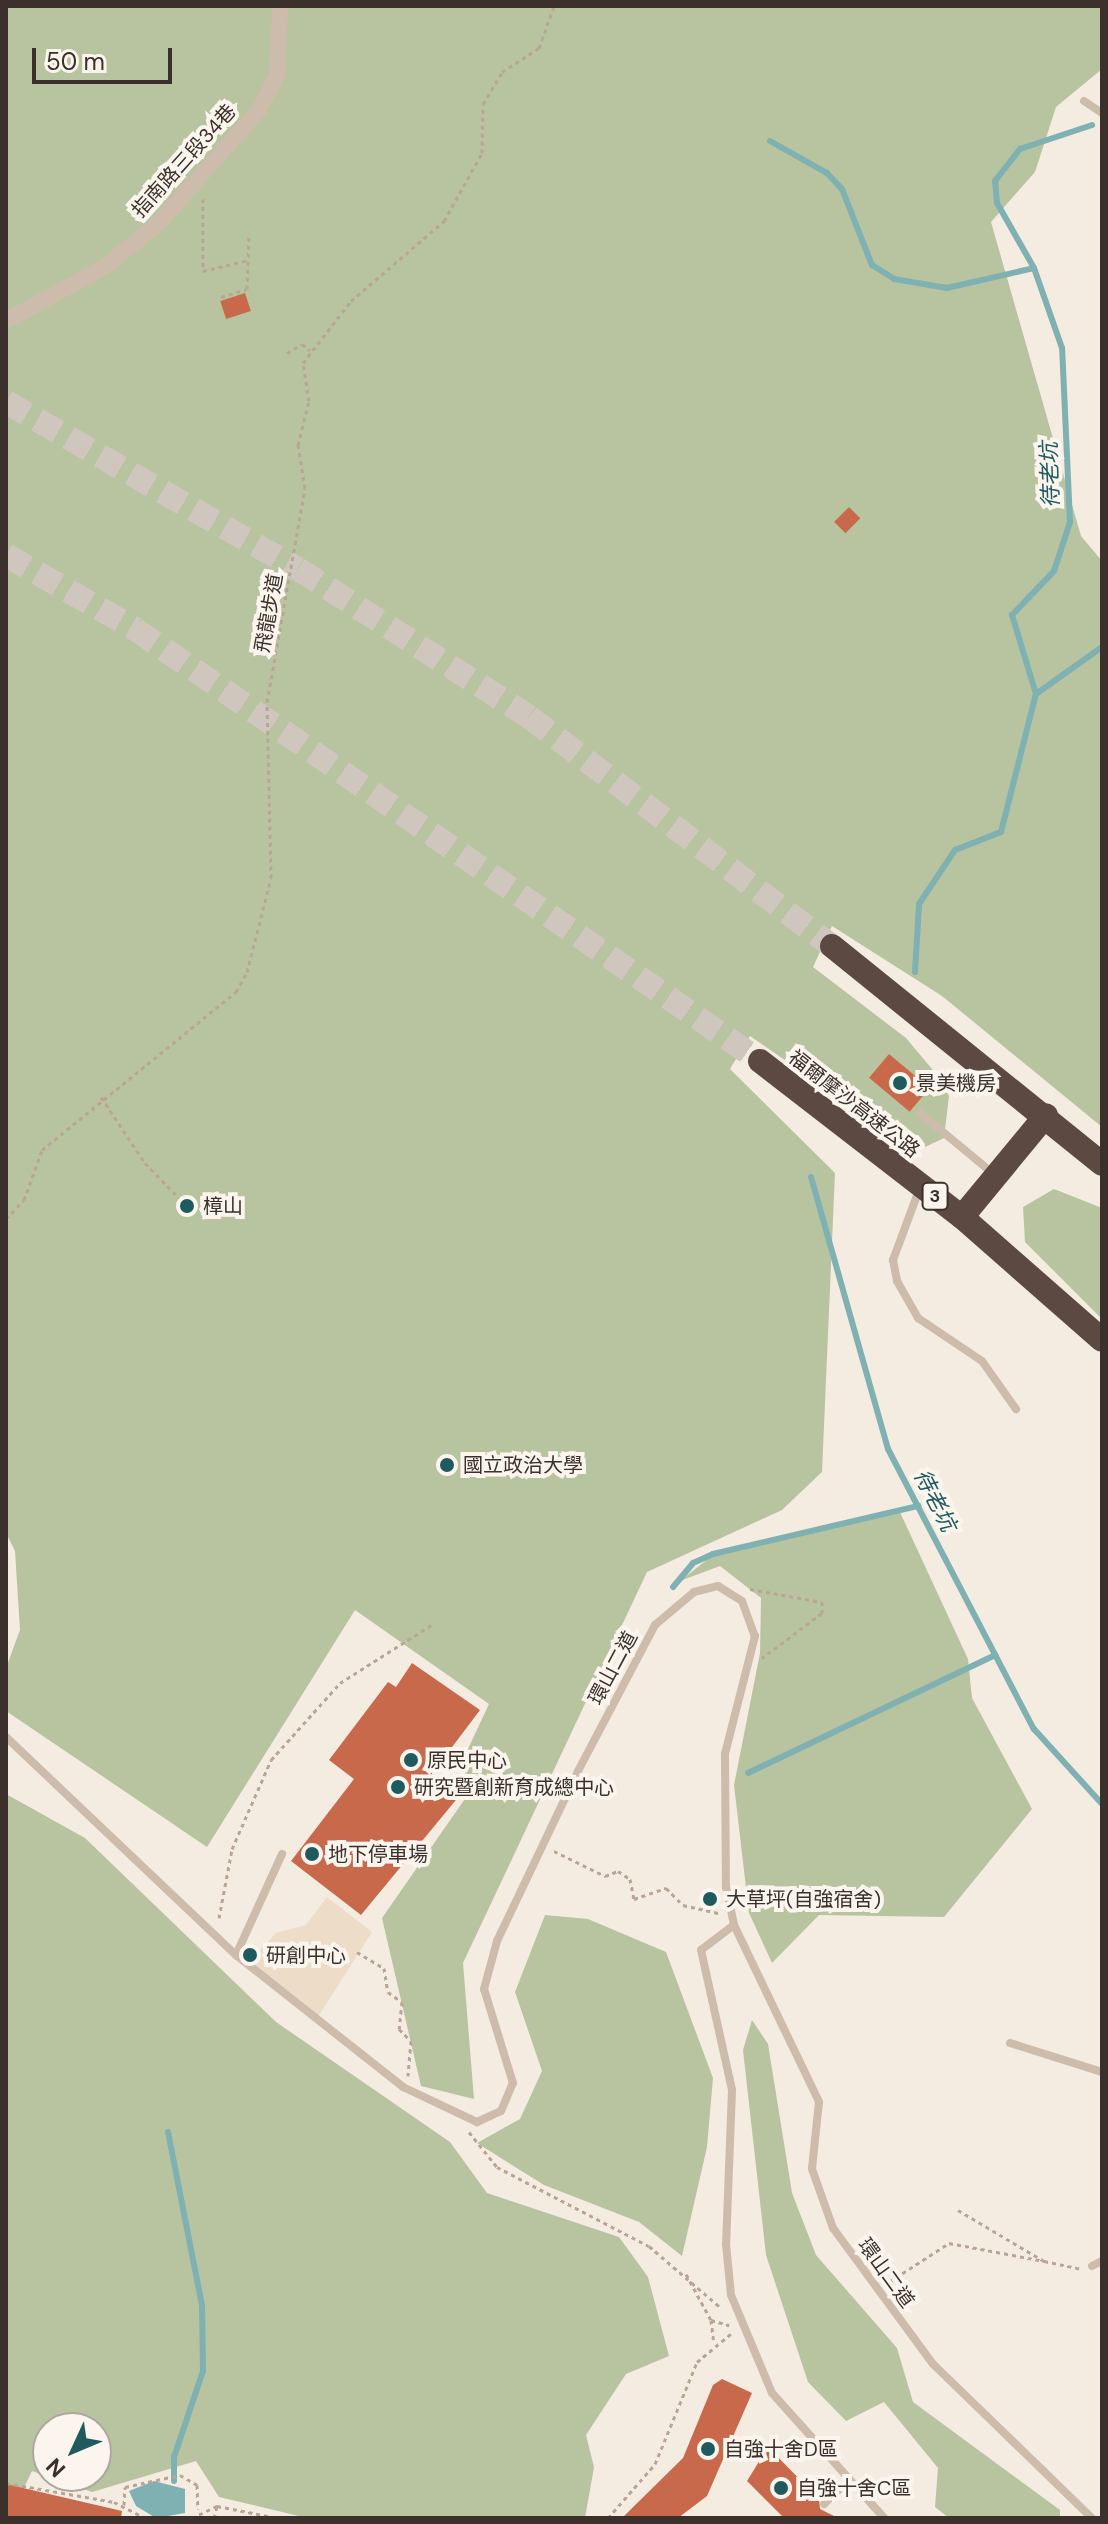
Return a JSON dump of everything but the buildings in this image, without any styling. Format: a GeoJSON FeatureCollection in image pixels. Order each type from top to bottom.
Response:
{"type":"FeatureCollection","features":[{"type":"Feature","properties":{"kind":"highway"},"geometry":{"type":"LineString","coordinates":[[832,946],[1046,1115],[1102,1164]]}},
{"type":"Feature","properties":{"kind":"highway","name":"福爾摩沙高速公路"},"geometry":{"type":"LineString","coordinates":[[760,1061],[962,1217],[1102,1340]]}},
{"type":"Feature","properties":{"kind":"highway"},"geometry":{"type":"LineString","coordinates":[[962,1217],[1046,1115]]}},
{"type":"Feature","properties":{"kind":"street","name":"指南路三段34巷"},"geometry":{"type":"LineString","coordinates":[[6,321],[106,266],[161,221],[259,110],[277,75],[280,6]]}},
{"type":"Feature","properties":{"kind":"lane"},"geometry":{"type":"LineString","coordinates":[[1084,101],[1102,113]]}},
{"type":"Feature","properties":{"kind":"lane"},"geometry":{"type":"LineString","coordinates":[[920,1113],[996,1176]]}},
{"type":"Feature","properties":{"kind":"lane"},"geometry":{"type":"LineString","coordinates":[[921,1185],[893,1260],[897,1281],[918,1318],[982,1361],[1016,1409]]}},
{"type":"Feature","properties":{"kind":"lane","name":"環山二道"},"geometry":{"type":"LineString","coordinates":[[462,2119],[489,2119],[510,2099],[513,2083],[484,1989],[497,1941],[543,1845],[655,1625],[694,1592],[718,1586],[742,1601],[755,1636],[725,1754],[726,1887],[734,1925],[819,2102],[812,2169],[833,2228],[933,2364],[1092,2518]]}},
{"type":"Feature","properties":{"kind":"lane"},"geometry":{"type":"LineString","coordinates":[[6,1737],[215,1938],[403,2087],[462,2119]]}},
{"type":"Feature","properties":{"kind":"lane"},"geometry":{"type":"LineString","coordinates":[[236,1955],[282,1854]]}},
{"type":"Feature","properties":{"kind":"lane"},"geometry":{"type":"LineString","coordinates":[[734,1925],[701,1950],[729,2058],[726,2244],[736,2313],[772,2393],[884,2518]]}},
{"type":"Feature","properties":{"kind":"lane"},"geometry":{"type":"LineString","coordinates":[[1010,2043],[1102,2072]]}},
{"type":"Feature","properties":{"kind":"lane"},"geometry":{"type":"LineString","coordinates":[[1092,2266],[1102,2261]]}},
{"type":"Feature","properties":{"kind":"lane"},"geometry":{"type":"LineString","coordinates":[[824,2504],[849,2480]]}},
{"type":"Feature","properties":{"kind":"path"},"geometry":{"type":"LineString","coordinates":[[287,353],[302,344],[310,350],[351,301],[444,221],[482,153],[483,104],[502,72],[539,48],[554,6]]}},
{"type":"Feature","properties":{"kind":"path"},"geometry":{"type":"LineString","coordinates":[[200,176],[203,271],[248,260]]}},
{"type":"Feature","properties":{"kind":"path"},"geometry":{"type":"LineString","coordinates":[[221,297],[247,289],[249,233]]}},
{"type":"Feature","properties":{"kind":"path","name":"飛龍步道"},"geometry":{"type":"LineString","coordinates":[[6,1219],[24,1200],[42,1150],[101,1097],[236,992],[247,972],[271,878],[267,702],[305,488],[298,445],[310,350]]}},
{"type":"Feature","properties":{"kind":"path"},"geometry":{"type":"LineString","coordinates":[[101,1097],[145,1163],[187,1206]]}},
{"type":"Feature","properties":{"kind":"path"},"geometry":{"type":"LineString","coordinates":[[6,1551],[6,1591]]}},
{"type":"Feature","properties":{"kind":"path"},"geometry":{"type":"LineString","coordinates":[[718,1586],[822,1602],[822,1613],[746,1670]]}},
{"type":"Feature","properties":{"kind":"path"},"geometry":{"type":"LineString","coordinates":[[215,1938],[232,1849],[271,1760],[340,1683],[433,1624]]}},
{"type":"Feature","properties":{"kind":"path"},"geometry":{"type":"LineString","coordinates":[[543,1845],[605,1876],[618,1871],[630,1879],[634,1899],[666,1888],[683,1905],[702,1904],[734,1925]]}},
{"type":"Feature","properties":{"kind":"path"},"geometry":{"type":"LineString","coordinates":[[357,1952],[384,1968],[388,1992],[402,2002],[399,2029],[411,2041],[412,2066],[403,2087]]}},
{"type":"Feature","properties":{"kind":"path"},"geometry":{"type":"LineString","coordinates":[[462,2119],[487,2159],[524,2186],[685,2270],[719,2307],[736,2313]]}},
{"type":"Feature","properties":{"kind":"path"},"geometry":{"type":"LineString","coordinates":[[958,2210],[1044,2261]]}},
{"type":"Feature","properties":{"kind":"path"},"geometry":{"type":"LineString","coordinates":[[878,2289],[949,2243],[1044,2261],[1069,2270],[1092,2266]]}},
{"type":"Feature","properties":{"kind":"path"},"geometry":{"type":"LineString","coordinates":[[685,2270],[711,2320],[714,2345]]}},
{"type":"Feature","properties":{"kind":"path"},"geometry":{"type":"LineString","coordinates":[[711,2320],[741,2329]]}},
{"type":"Feature","properties":{"kind":"path"},"geometry":{"type":"LineString","coordinates":[[608,2518],[655,2464],[685,2380],[714,2345],[741,2329]]}},
{"type":"Feature","properties":{"kind":"path"},"geometry":{"type":"LineString","coordinates":[[124,2505],[125,2487],[166,2475],[180,2475],[197,2485],[198,2509],[192,2518]]}},
{"type":"Feature","properties":{"kind":"path"},"geometry":{"type":"LineString","coordinates":[[6,2483],[124,2505],[146,2518]]}},
{"type":"Feature","properties":{"kind":"path"},"geometry":{"type":"LineString","coordinates":[[198,2509],[217,2506],[278,2518]]}},
{"type":"Feature","properties":{"kind":"path"},"geometry":{"type":"LineString","coordinates":[[214,2518],[217,2506]]}},
{"type":"Feature","properties":{"kind":"green space"},"geometry":{"type":"Polygon","coordinates":[[[6,6],[1102,6],[1102,69],[1056,107],[1035,172],[991,222],[1081,536],[1102,561],[1102,1127],[942,996],[832,926],[813,967],[906,1038],[932,1069],[949,1096],[944,1138],[923,1148],[908,1145],[750,1036],[730,1069],[835,1173],[822,1472],[782,1510],[647,1572],[463,1963],[474,2099],[421,2086],[382,1918],[476,1783],[459,1768],[489,1704],[355,1610],[207,1847],[6,1711],[6,1668],[20,1630],[15,1551],[6,1533],[6,6]]]}},
{"type":"Feature","properties":{"kind":"green space"},"geometry":{"type":"Polygon","coordinates":[[[1054,1189],[1102,1208],[1102,1319],[1025,1242],[1023,1207],[1054,1189]]]}},
{"type":"Feature","properties":{"kind":"green space"},"geometry":{"type":"Polygon","coordinates":[[[899,1510],[968,1659],[972,1698],[1032,1809],[944,1917],[819,1915],[772,1963],[749,1913],[734,1785],[760,1653],[761,1598],[720,1566],[680,1581],[713,1555],[899,1510]]]}},
{"type":"Feature","properties":{"kind":"green space"},"geometry":{"type":"Polygon","coordinates":[[[6,1794],[85,1838],[276,2022],[450,2142],[487,2193],[619,2237],[648,2277],[669,2356],[626,2374],[586,2435],[594,2467],[585,2518],[307,2518],[219,2497],[196,2461],[112,2486],[112,2412],[32,2412],[32,2471],[20,2496],[6,2502],[6,1794]]]}},
{"type":"Feature","properties":{"kind":"green space"},"geometry":{"type":"Polygon","coordinates":[[[545,1915],[588,1919],[666,1952],[713,2078],[707,2147],[682,2256],[639,2222],[544,2185],[477,2143],[520,2119],[542,2071],[515,1992],[545,1915]]]}},
{"type":"Feature","properties":{"kind":"green space"},"geometry":{"type":"Polygon","coordinates":[[[752,2020],[768,2044],[792,2193],[816,2255],[897,2348],[913,2402],[1060,2510],[1060,2518],[949,2518],[935,2507],[938,2468],[884,2402],[846,2421],[808,2382],[766,2255],[743,2050],[752,2020]]]}},
{"type":"Feature","properties":{"kind":"shaded area"},"geometry":{"type":"Polygon","coordinates":[[[327,1897],[372,1932],[316,2020],[248,1964],[276,1933],[306,1925],[327,1897]]]}},
{"type":"Feature","properties":{"kind":"water"},"geometry":{"type":"Polygon","coordinates":[[[154,2481],[185,2489],[185,2513],[156,2518],[136,2506],[129,2491],[154,2481]]]}},
{"type":"Feature","properties":{"kind":"waterway","name":"待老坑"},"geometry":{"type":"LineString","coordinates":[[915,972],[919,904],[955,850],[1001,832],[1036,694],[1012,615],[1054,571],[1070,522],[1062,348],[1034,268],[997,203],[995,181],[1020,149],[1092,125]]}},
{"type":"Feature","properties":{"kind":"waterway"},"geometry":{"type":"LineString","coordinates":[[770,141],[827,173],[842,189],[872,265],[894,279],[947,288],[1034,268]]}},
{"type":"Feature","properties":{"kind":"waterway"},"geometry":{"type":"LineString","coordinates":[[1036,694],[1102,647]]}},
{"type":"Feature","properties":{"kind":"waterway","name":"待老坑"},"geometry":{"type":"LineString","coordinates":[[811,1177],[888,1449],[1034,1729],[1102,1804]]}},
{"type":"Feature","properties":{"kind":"waterway"},"geometry":{"type":"LineString","coordinates":[[673,1587],[693,1563],[713,1554],[918,1506]]}},
{"type":"Feature","properties":{"kind":"waterway"},"geometry":{"type":"LineString","coordinates":[[748,1773],[995,1655]]}},
{"type":"Feature","properties":{"kind":"waterway"},"geometry":{"type":"LineString","coordinates":[[168,2132],[202,2306],[203,2371],[174,2457],[174,2481]]}},
{"type":"Feature","properties":{"kind":"tunnel"},"geometry":{"type":"LineString","coordinates":[[6,402],[298,569],[529,717],[832,946]]}},
{"type":"Feature","properties":{"kind":"tunnel"},"geometry":{"type":"LineString","coordinates":[[6,555],[135,629],[760,1061]]}},
{"type":"Feature","properties":{"kind":"place","name":"景美機房"},"geometry":{"type":"Point","coordinates":[900,1083]}},
{"type":"Feature","properties":{"kind":"place","name":"樟山"},"geometry":{"type":"Point","coordinates":[187,1206]}},
{"type":"Feature","properties":{"kind":"place","name":"國立政治大學"},"geometry":{"type":"Point","coordinates":[447,1465]}},
{"type":"Feature","properties":{"kind":"place","name":"原民中心"},"geometry":{"type":"Point","coordinates":[411,1760]}},
{"type":"Feature","properties":{"kind":"place","name":"研究暨創新育成總中心"},"geometry":{"type":"Point","coordinates":[398,1787]}},
{"type":"Feature","properties":{"kind":"place","name":"地下停車場"},"geometry":{"type":"Point","coordinates":[312,1854]}},
{"type":"Feature","properties":{"kind":"place","name":"大草坪(自強宿舍)"},"geometry":{"type":"Point","coordinates":[710,1899]}},
{"type":"Feature","properties":{"kind":"place","name":"研創中心"},"geometry":{"type":"Point","coordinates":[250,1955]}},
{"type":"Feature","properties":{"kind":"place","name":"自強十舍D區"},"geometry":{"type":"Point","coordinates":[708,2449]}},
{"type":"Feature","properties":{"kind":"place","name":"自強十舍C區"},"geometry":{"type":"Point","coordinates":[781,2488]}}]}
